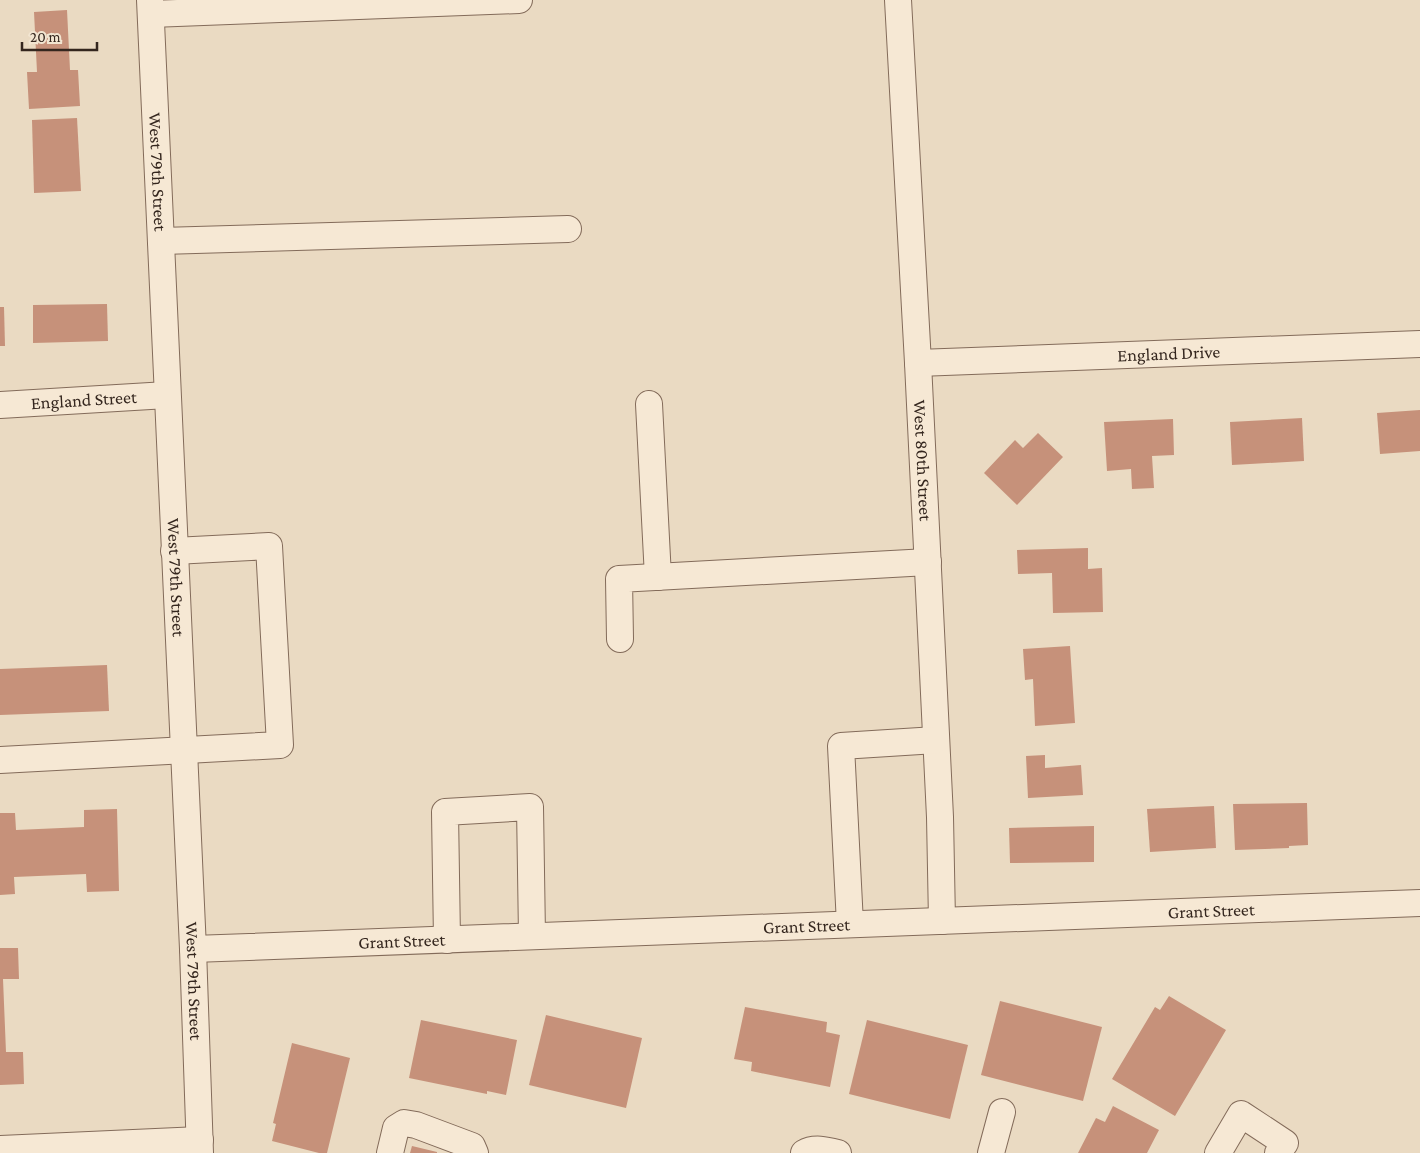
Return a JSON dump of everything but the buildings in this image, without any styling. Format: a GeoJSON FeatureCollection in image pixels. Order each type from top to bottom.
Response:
{"type":"FeatureCollection","features":[{"type":"Feature","properties":{"kind":"street"},"geometry":{"type":"LineString","coordinates":[[151,7],[519,0]]}},
{"type":"Feature","properties":{"kind":"street","name":"West 80th Street"},"geometry":{"type":"LineString","coordinates":[[898,0],[928,562],[940,816],[942,921]]}},
{"type":"Feature","properties":{"kind":"street","name":"West 79th Street"},"geometry":{"type":"LineString","coordinates":[[151,7],[193,949],[200,1147]]}},
{"type":"Feature","properties":{"kind":"street"},"geometry":{"type":"LineString","coordinates":[[160,241],[568,228]]}},
{"type":"Feature","properties":{"kind":"street","name":"England Drive"},"geometry":{"type":"LineString","coordinates":[[918,363],[1420,344]]}},
{"type":"Feature","properties":{"kind":"street","name":"England Street"},"geometry":{"type":"LineString","coordinates":[[0,405],[167,395]]}},
{"type":"Feature","properties":{"kind":"street"},"geometry":{"type":"LineString","coordinates":[[649,404],[658,576]]}},
{"type":"Feature","properties":{"kind":"street"},"geometry":{"type":"LineString","coordinates":[[0,760],[280,745],[269,546],[174,551]]}},
{"type":"Feature","properties":{"kind":"street"},"geometry":{"type":"LineString","coordinates":[[620,639],[618,579],[928,562]]}},
{"type":"Feature","properties":{"kind":"street"},"geometry":{"type":"LineString","coordinates":[[850,924],[841,746],[936,740]]}},
{"type":"Feature","properties":{"kind":"street"},"geometry":{"type":"LineString","coordinates":[[447,940],[445,812],[530,807],[532,936]]}},
{"type":"Feature","properties":{"kind":"street","name":"Grant Street"},"geometry":{"type":"LineString","coordinates":[[193,949],[1420,903]]}},
{"type":"Feature","properties":{"kind":"street"},"geometry":{"type":"LineString","coordinates":[[991,1153],[1002,1112]]}},
{"type":"Feature","properties":{"kind":"street"},"geometry":{"type":"LineString","coordinates":[[1218,1153],[1241,1114],[1285,1143],[1278,1153]]}},
{"type":"Feature","properties":{"kind":"street"},"geometry":{"type":"LineString","coordinates":[[390,1153],[396,1128],[404,1123],[416,1125],[472,1146],[475,1153]]}},
{"type":"Feature","properties":{"kind":"street"},"geometry":{"type":"LineString","coordinates":[[0,1149],[200,1147]]}},
{"type":"Feature","properties":{"kind":"street"},"geometry":{"type":"LineString","coordinates":[[804,1153],[810,1150],[822,1149],[838,1153]]}}]}
